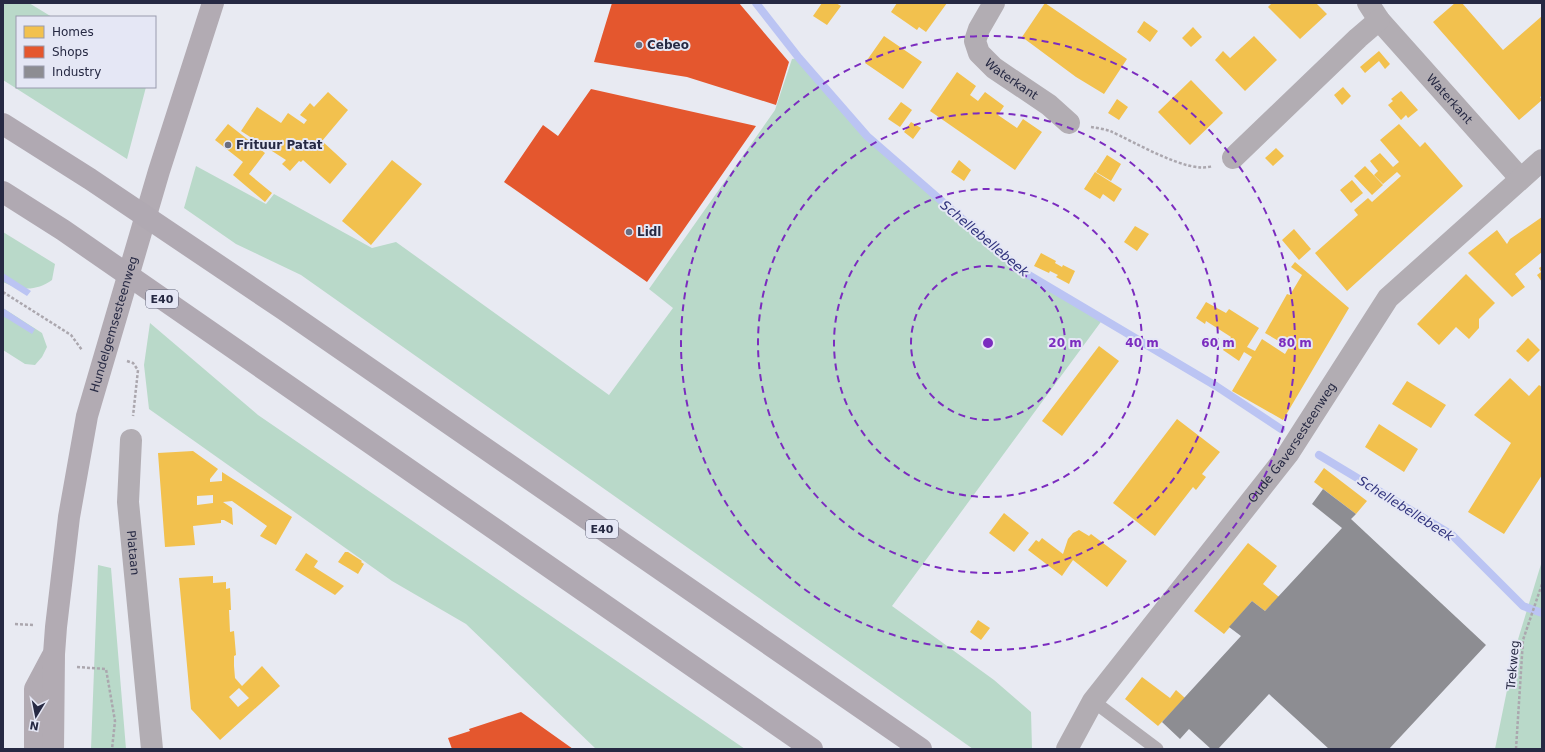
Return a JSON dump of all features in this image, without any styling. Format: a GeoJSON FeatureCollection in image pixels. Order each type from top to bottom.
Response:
{"type":"FeatureCollection","features":[{"type":"Feature","properties":{"kind":"highway","name":"E40"},"geometry":{"type":"LineString","coordinates":[[3,124],[90,179],[283,309],[921,749]]}},
{"type":"Feature","properties":{"kind":"highway","name":"E40"},"geometry":{"type":"LineString","coordinates":[[3,192],[63,230],[812,749]]}},
{"type":"Feature","properties":{"kind":"main road","name":"Hundelgemsesteenweg"},"geometry":{"type":"LineString","coordinates":[[53,749],[54,659],[69,517],[86,416],[159,171],[213,3]]}},
{"type":"Feature","properties":{"kind":"main road","name":"Hundelgemsesteenweg"},"geometry":{"type":"LineString","coordinates":[[35,749],[35,689],[54,659]]}},
{"type":"Feature","properties":{"kind":"street","name":"Waterkant"},"geometry":{"type":"LineString","coordinates":[[994,3],[979,30],[975,42],[979,53],[994,68],[1049,105],[1069,123]]}},
{"type":"Feature","properties":{"kind":"street","name":"Waterkant"},"geometry":{"type":"LineString","coordinates":[[1233,158],[1358,38],[1373,12],[1520,178]]}},
{"type":"Feature","properties":{"kind":"street","name":"Oude Gaversesteenweg"},"geometry":{"type":"LineString","coordinates":[[1067,749],[1093,701],[1288,454],[1388,298],[1520,178],[1542,160]]}},
{"type":"Feature","properties":{"kind":"street","name":"Plataan"},"geometry":{"type":"LineString","coordinates":[[131,440],[128,502],[152,749]]}},
{"type":"Feature","properties":{"kind":"lane"},"geometry":{"type":"LineString","coordinates":[[1093,701],[1157,749]]}},
{"type":"Feature","properties":{"kind":"path"},"geometry":{"type":"LineString","coordinates":[[1069,123],[1108,130],[1185,166],[1208,168],[1233,158]]}},
{"type":"Feature","properties":{"kind":"path"},"geometry":{"type":"LineString","coordinates":[[3,292],[71,335]]}},
{"type":"Feature","properties":{"kind":"path"},"geometry":{"type":"LineString","coordinates":[[128,361],[138,370],[131,440]]}},
{"type":"Feature","properties":{"kind":"path","name":"Trekweg"},"geometry":{"type":"LineString","coordinates":[[1516,749],[1523,640],[1542,584]]}},
{"type":"Feature","properties":{"kind":"path"},"geometry":{"type":"LineString","coordinates":[[54,659],[106,669],[115,721],[112,749]]}},
{"type":"Feature","properties":{"kind":"green space"},"geometry":{"type":"Polygon","coordinates":[[[3,3],[29,3],[50,16],[16,16],[16,88],[146,88],[127,159],[3,80],[3,3]]]}},
{"type":"Feature","properties":{"kind":"green space"},"geometry":{"type":"Polygon","coordinates":[[[799,58],[867,136],[1022,271],[1103,319],[892,606],[994,680],[1031,712],[1032,749],[973,749],[301,275],[236,244],[184,208],[196,166],[266,204],[274,194],[372,248],[396,242],[609,395],[673,308],[649,289],[775,110],[792,59],[799,58]]]}},
{"type":"Feature","properties":{"kind":"green space"},"geometry":{"type":"Polygon","coordinates":[[[3,232],[55,264],[52,280],[46,284],[34,288],[16,287],[3,282],[3,232]]]}},
{"type":"Feature","properties":{"kind":"green space"},"geometry":{"type":"Polygon","coordinates":[[[3,308],[42,333],[47,347],[42,357],[35,365],[25,364],[3,350],[3,308]]]}},
{"type":"Feature","properties":{"kind":"green space"},"geometry":{"type":"Polygon","coordinates":[[[150,323],[258,415],[745,749],[596,749],[466,624],[392,581],[149,409],[144,365],[150,323]]]}},
{"type":"Feature","properties":{"kind":"green space"},"geometry":{"type":"Polygon","coordinates":[[[1542,561],[1542,749],[1495,749],[1516,646],[1542,561]]]}},
{"type":"Feature","properties":{"kind":"green space"},"geometry":{"type":"Polygon","coordinates":[[[98,565],[111,568],[126,749],[91,749],[98,565]]]}},
{"type":"Feature","properties":{"kind":"water"},"geometry":{"type":"Polygon","coordinates":[[[3,273],[31,291],[27,296],[3,281],[3,273]]]}},
{"type":"Feature","properties":{"kind":"water"},"geometry":{"type":"Polygon","coordinates":[[[3,308],[35,329],[32,334],[3,316],[3,308]]]}},
{"type":"Feature","properties":{"kind":"building: Homes"},"geometry":{"type":"Polygon","coordinates":[[[822,3],[836,3],[841,6],[827,25],[813,16],[822,3]]]}},
{"type":"Feature","properties":{"kind":"building: Homes"},"geometry":{"type":"Polygon","coordinates":[[[897,3],[947,3],[926,32],[919,27],[917,30],[891,12],[897,3]]]}},
{"type":"Feature","properties":{"kind":"building: Homes"},"geometry":{"type":"Polygon","coordinates":[[[1045,3],[1127,59],[1104,94],[1076,77],[1022,37],[1045,3]]]}},
{"type":"Feature","properties":{"kind":"building: Homes"},"geometry":{"type":"Polygon","coordinates":[[[1272,3],[1316,3],[1327,14],[1300,39],[1268,7],[1272,3]]]}},
{"type":"Feature","properties":{"kind":"building: Homes"},"geometry":{"type":"Polygon","coordinates":[[[1455,3],[1462,3],[1503,50],[1542,16],[1542,96],[1540,97],[1542,100],[1519,120],[1433,22],[1455,3]]]}},
{"type":"Feature","properties":{"kind":"building: Homes"},"geometry":{"type":"Polygon","coordinates":[[[1144,21],[1158,31],[1150,42],[1137,32],[1144,21]]]}},
{"type":"Feature","properties":{"kind":"building: Homes"},"geometry":{"type":"Polygon","coordinates":[[[1193,27],[1202,37],[1191,47],[1182,38],[1193,27]]]}},
{"type":"Feature","properties":{"kind":"building: Homes"},"geometry":{"type":"Polygon","coordinates":[[[884,36],[922,62],[903,89],[865,63],[884,36]]]}},
{"type":"Feature","properties":{"kind":"building: Homes"},"geometry":{"type":"Polygon","coordinates":[[[1254,36],[1277,60],[1245,91],[1215,60],[1223,51],[1230,58],[1254,36]]]}},
{"type":"Feature","properties":{"kind":"building: Homes"},"geometry":{"type":"Polygon","coordinates":[[[1379,51],[1390,64],[1385,69],[1379,61],[1365,73],[1360,67],[1379,51]]]}},
{"type":"Feature","properties":{"kind":"building: Homes"},"geometry":{"type":"Polygon","coordinates":[[[957,72],[976,86],[970,95],[978,101],[985,92],[1004,106],[998,115],[1017,128],[1023,119],[1042,132],[1015,170],[930,111],[957,72]]]}},
{"type":"Feature","properties":{"kind":"building: Homes"},"geometry":{"type":"Polygon","coordinates":[[[1191,80],[1223,113],[1190,145],[1158,112],[1191,80]]]}},
{"type":"Feature","properties":{"kind":"building: Homes"},"geometry":{"type":"Polygon","coordinates":[[[1343,87],[1351,96],[1342,105],[1334,95],[1343,87]]]}},
{"type":"Feature","properties":{"kind":"building: Homes"},"geometry":{"type":"Polygon","coordinates":[[[1401,91],[1418,110],[1408,118],[1406,115],[1401,120],[1388,105],[1393,101],[1391,99],[1401,91]]]}},
{"type":"Feature","properties":{"kind":"building: Homes"},"geometry":{"type":"Polygon","coordinates":[[[328,92],[348,110],[322,141],[347,164],[330,184],[303,160],[301,162],[299,161],[290,171],[282,164],[286,160],[241,131],[257,107],[281,123],[288,113],[304,124],[307,120],[300,115],[310,103],[314,107],[328,92]]]}},
{"type":"Feature","properties":{"kind":"building: Homes"},"geometry":{"type":"Polygon","coordinates":[[[1117,99],[1128,107],[1119,120],[1108,113],[1117,99]]]}},
{"type":"Feature","properties":{"kind":"building: Homes"},"geometry":{"type":"Polygon","coordinates":[[[901,102],[912,110],[900,127],[888,119],[901,102]]]}},
{"type":"Feature","properties":{"kind":"building: Homes"},"geometry":{"type":"Polygon","coordinates":[[[911,122],[921,128],[913,139],[904,132],[911,122]]]}},
{"type":"Feature","properties":{"kind":"building: Homes"},"geometry":{"type":"Polygon","coordinates":[[[228,124],[265,153],[249,174],[272,193],[265,202],[233,175],[243,162],[215,140],[228,124]]]}},
{"type":"Feature","properties":{"kind":"building: Homes"},"geometry":{"type":"Polygon","coordinates":[[[1399,124],[1420,147],[1425,142],[1463,186],[1347,291],[1315,253],[1358,215],[1354,210],[1368,198],[1372,202],[1401,176],[1397,172],[1383,184],[1374,175],[1378,171],[1370,161],[1380,153],[1393,167],[1399,162],[1380,140],[1399,124]]]}},
{"type":"Feature","properties":{"kind":"building: Homes"},"geometry":{"type":"Polygon","coordinates":[[[1276,148],[1284,156],[1273,166],[1265,158],[1276,148]]]}},
{"type":"Feature","properties":{"kind":"building: Homes"},"geometry":{"type":"Polygon","coordinates":[[[1107,155],[1121,164],[1111,181],[1096,172],[1107,155]]]}},
{"type":"Feature","properties":{"kind":"building: Homes"},"geometry":{"type":"Polygon","coordinates":[[[392,160],[422,184],[371,245],[342,221],[392,160]]]}},
{"type":"Feature","properties":{"kind":"building: Homes"},"geometry":{"type":"Polygon","coordinates":[[[959,160],[971,170],[964,181],[951,172],[959,160]]]}},
{"type":"Feature","properties":{"kind":"building: Homes"},"geometry":{"type":"Polygon","coordinates":[[[1365,166],[1383,185],[1372,195],[1354,176],[1365,166]]]}},
{"type":"Feature","properties":{"kind":"building: Homes"},"geometry":{"type":"Polygon","coordinates":[[[1095,172],[1122,189],[1114,202],[1103,194],[1100,199],[1084,189],[1095,172]]]}},
{"type":"Feature","properties":{"kind":"building: Homes"},"geometry":{"type":"Polygon","coordinates":[[[1352,180],[1363,193],[1351,203],[1340,190],[1352,180]]]}},
{"type":"Feature","properties":{"kind":"building: Homes"},"geometry":{"type":"Polygon","coordinates":[[[1542,217],[1542,252],[1515,274],[1525,287],[1512,297],[1468,253],[1497,230],[1507,244],[1510,239],[1542,217]]]}},
{"type":"Feature","properties":{"kind":"building: Homes"},"geometry":{"type":"Polygon","coordinates":[[[1135,226],[1149,234],[1137,251],[1124,242],[1135,226]]]}},
{"type":"Feature","properties":{"kind":"building: Homes"},"geometry":{"type":"Polygon","coordinates":[[[1294,229],[1311,249],[1299,260],[1282,240],[1294,229]]]}},
{"type":"Feature","properties":{"kind":"building: Homes"},"geometry":{"type":"Polygon","coordinates":[[[1041,253],[1056,261],[1055,263],[1062,267],[1063,265],[1075,271],[1069,284],[1056,277],[1058,275],[1050,271],[1049,273],[1034,266],[1041,253]]]}},
{"type":"Feature","properties":{"kind":"building: Homes"},"geometry":{"type":"Polygon","coordinates":[[[1295,262],[1349,308],[1283,420],[1232,391],[1252,357],[1244,352],[1239,361],[1223,350],[1231,337],[1206,321],[1205,324],[1196,318],[1206,302],[1226,313],[1229,309],[1259,328],[1247,347],[1255,351],[1262,339],[1285,354],[1289,347],[1265,333],[1287,294],[1290,295],[1302,275],[1291,267],[1295,262]]]}},
{"type":"Feature","properties":{"kind":"building: Homes"},"geometry":{"type":"Polygon","coordinates":[[[1542,266],[1542,282],[1537,275],[1541,272],[1539,268],[1542,266]]]}},
{"type":"Feature","properties":{"kind":"building: Homes"},"geometry":{"type":"Polygon","coordinates":[[[1466,274],[1495,303],[1479,319],[1479,328],[1469,339],[1456,327],[1439,345],[1417,324],[1466,274]]]}},
{"type":"Feature","properties":{"kind":"building: Homes"},"geometry":{"type":"Polygon","coordinates":[[[1528,338],[1540,350],[1528,362],[1516,351],[1528,338]]]}},
{"type":"Feature","properties":{"kind":"building: Homes"},"geometry":{"type":"Polygon","coordinates":[[[1099,346],[1119,361],[1062,436],[1042,421],[1099,346]]]}},
{"type":"Feature","properties":{"kind":"building: Homes"},"geometry":{"type":"Polygon","coordinates":[[[1510,378],[1529,396],[1539,385],[1542,387],[1542,475],[1504,534],[1468,512],[1511,443],[1474,415],[1510,378]]]}},
{"type":"Feature","properties":{"kind":"building: Homes"},"geometry":{"type":"Polygon","coordinates":[[[1407,381],[1446,405],[1431,428],[1392,404],[1407,381]]]}},
{"type":"Feature","properties":{"kind":"building: Homes"},"geometry":{"type":"Polygon","coordinates":[[[1177,419],[1220,452],[1202,474],[1206,477],[1196,490],[1193,487],[1155,536],[1113,503],[1177,419]]]}},
{"type":"Feature","properties":{"kind":"building: Homes"},"geometry":{"type":"Polygon","coordinates":[[[1379,424],[1418,449],[1404,472],[1365,447],[1379,424]]]}},
{"type":"Feature","properties":{"kind":"building: Homes"},"geometry":{"type":"Polygon","coordinates":[[[193,451],[218,469],[210,479],[210,482],[222,481],[222,472],[292,517],[276,545],[260,536],[267,526],[232,501],[223,502],[232,508],[233,525],[221,520],[221,523],[193,526],[195,545],[165,547],[158,453],[193,451]],[[213,495],[197,496],[197,505],[213,503],[213,495]]]}},
{"type":"Feature","properties":{"kind":"building: Homes"},"geometry":{"type":"Polygon","coordinates":[[[1324,468],[1367,501],[1356,514],[1314,482],[1324,468]]]}},
{"type":"Feature","properties":{"kind":"building: Homes"},"geometry":{"type":"Polygon","coordinates":[[[1004,513],[1029,533],[1014,552],[989,533],[1004,513]]]}},
{"type":"Feature","properties":{"kind":"building: Homes"},"geometry":{"type":"Polygon","coordinates":[[[1079,530],[1089,536],[1091,534],[1127,561],[1107,587],[1073,560],[1062,576],[1028,550],[1036,540],[1039,542],[1042,538],[1063,554],[1068,539],[1073,533],[1079,530]]]}},
{"type":"Feature","properties":{"kind":"building: Homes"},"geometry":{"type":"Polygon","coordinates":[[[1248,543],[1277,566],[1263,584],[1279,597],[1265,611],[1252,601],[1224,634],[1194,611],[1248,543]]]}},
{"type":"Feature","properties":{"kind":"building: Homes"},"geometry":{"type":"Polygon","coordinates":[[[345,552],[348,552],[364,564],[358,574],[338,562],[345,552]]]}},
{"type":"Feature","properties":{"kind":"building: Homes"},"geometry":{"type":"Polygon","coordinates":[[[306,553],[318,561],[314,567],[344,586],[335,595],[295,570],[306,553]]]}},
{"type":"Feature","properties":{"kind":"building: Homes"},"geometry":{"type":"Polygon","coordinates":[[[213,576],[213,583],[226,582],[226,589],[230,588],[230,632],[234,631],[236,655],[234,656],[235,678],[242,686],[262,666],[280,686],[220,740],[191,709],[179,578],[213,576]],[[239,688],[229,697],[238,707],[249,698],[239,688]]]}},
{"type":"Feature","properties":{"kind":"building: Homes"},"geometry":{"type":"Polygon","coordinates":[[[978,620],[990,628],[981,640],[970,632],[978,620]]]}},
{"type":"Feature","properties":{"kind":"building: Homes"},"geometry":{"type":"Polygon","coordinates":[[[1142,677],[1170,698],[1176,690],[1185,698],[1158,726],[1125,699],[1142,677]]]}},
{"type":"Feature","properties":{"kind":"building: Shops"},"geometry":{"type":"Polygon","coordinates":[[[612,3],[739,3],[789,62],[776,105],[687,77],[594,62],[612,3]]]}},
{"type":"Feature","properties":{"kind":"building: Shops","name":"Lidl"},"geometry":{"type":"Polygon","coordinates":[[[591,89],[756,126],[647,282],[504,182],[543,125],[558,136],[591,89]]]}},
{"type":"Feature","properties":{"kind":"building: Shops"},"geometry":{"type":"Polygon","coordinates":[[[521,712],[573,749],[452,749],[448,738],[470,731],[469,729],[521,712]]]}},
{"type":"Feature","properties":{"kind":"building: Industry"},"geometry":{"type":"Polygon","coordinates":[[[1323,489],[1356,514],[1351,519],[1486,645],[1389,749],[1329,749],[1269,694],[1218,749],[1211,749],[1189,729],[1180,739],[1162,722],[1241,636],[1229,627],[1252,601],[1265,611],[1342,528],[1312,504],[1323,489]]]}},
{"type":"Feature","properties":{"kind":"waterway","name":"Schellebellebeek"},"geometry":{"type":"LineString","coordinates":[[756,3],[799,58],[867,136],[1022,271],[1216,386],[1281,429]]}},
{"type":"Feature","properties":{"kind":"waterway","name":"Schellebellebeek"},"geometry":{"type":"LineString","coordinates":[[1319,455],[1452,535],[1523,606],[1542,613]]}},
{"type":"Feature","properties":{"kind":"place","name":"Cebeo"},"geometry":{"type":"Point","coordinates":[639,45]}},
{"type":"Feature","properties":{"kind":"place","name":"Frituur Patat"},"geometry":{"type":"Point","coordinates":[228,145]}},
{"type":"Feature","properties":{"kind":"place","name":"Lidl"},"geometry":{"type":"Point","coordinates":[629,232]}}]}
